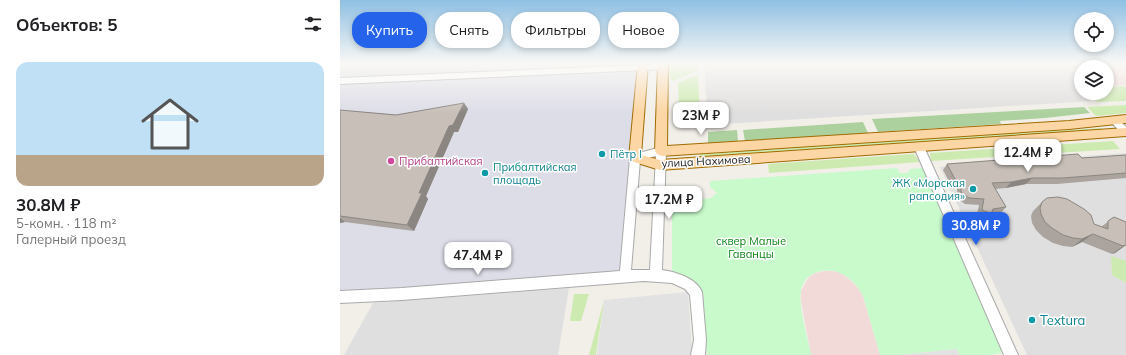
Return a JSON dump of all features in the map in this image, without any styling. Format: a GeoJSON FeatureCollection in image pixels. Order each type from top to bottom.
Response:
{"type":"FeatureCollection","features":[{"type":"Feature","properties":{"kind":"main road"},"geometry":{"type":"LineString","coordinates":[[635,158],[642,80]]}},
{"type":"Feature","properties":{"kind":"main road"},"geometry":{"type":"LineString","coordinates":[[661,151],[664,105],[663,80]]}},
{"type":"Feature","properties":{"kind":"main road","name":"улица Нахимова"},"geometry":{"type":"LineString","coordinates":[[661,151],[1121,120]]}},
{"type":"Feature","properties":{"kind":"main road","name":"улица Нахимова"},"geometry":{"type":"LineString","coordinates":[[635,158],[660,165],[1126,131]]}},
{"type":"Feature","properties":{"kind":"street"},"geometry":{"type":"LineString","coordinates":[[340,81],[374,80]]}},
{"type":"Feature","properties":{"kind":"street"},"geometry":{"type":"LineString","coordinates":[[1121,120],[1126,131]]}},
{"type":"Feature","properties":{"kind":"street"},"geometry":{"type":"LineString","coordinates":[[919,147],[1011,355]]}},
{"type":"Feature","properties":{"kind":"street"},"geometry":{"type":"LineString","coordinates":[[656,275],[661,151]]}},
{"type":"Feature","properties":{"kind":"street","name":"улица Нахимова"},"geometry":{"type":"LineString","coordinates":[[635,158],[661,151]]}},
{"type":"Feature","properties":{"kind":"street"},"geometry":{"type":"LineString","coordinates":[[625,276],[635,158]]}},
{"type":"Feature","properties":{"kind":"street"},"geometry":{"type":"LineString","coordinates":[[340,297],[402,294],[625,276],[670,276],[686,282],[696,292],[700,340],[698,355]]}},
{"type":"Feature","properties":{"kind":"shaded area","name":"Прибалтийская площадь"},"geometry":{"type":"Polygon","coordinates":[[[340,80],[635,80],[624,282],[340,301],[340,80]]]}},
{"type":"Feature","properties":{"kind":"shaded area"},"geometry":{"type":"Polygon","coordinates":[[[705,80],[1074,80],[1074,100],[1091,101],[708,125],[705,80]]]}},
{"type":"Feature","properties":{"kind":"shaded area"},"geometry":{"type":"Polygon","coordinates":[[[1114,80],[1126,80],[1126,85],[1114,86],[1114,80]]]}},
{"type":"Feature","properties":{"kind":"shaded area"},"geometry":{"type":"Polygon","coordinates":[[[1126,153],[1126,355],[1027,355],[940,167],[1126,153]]]}},
{"type":"Feature","properties":{"kind":"shaded area"},"geometry":{"type":"Polygon","coordinates":[[[835,271],[844,275],[859,288],[863,296],[880,355],[811,355],[801,300],[801,291],[809,277],[815,273],[835,271]]]}},
{"type":"Feature","properties":{"kind":"shaded area"},"geometry":{"type":"Polygon","coordinates":[[[569,288],[558,355],[344,355],[373,303],[569,288]]]}},
{"type":"Feature","properties":{"kind":"shaded area"},"geometry":{"type":"Polygon","coordinates":[[[688,292],[691,355],[597,355],[604,300],[688,292]]]}},
{"type":"Feature","properties":{"kind":"shaded area"},"geometry":{"type":"Polygon","coordinates":[[[957,349],[959,355],[900,355],[957,349]]]}},
{"type":"Feature","properties":{"kind":"green space"},"geometry":{"type":"Polygon","coordinates":[[[686,80],[698,80],[700,117],[679,107],[678,83],[686,80]]]}},
{"type":"Feature","properties":{"kind":"green space"},"geometry":{"type":"Polygon","coordinates":[[[1126,86],[1126,101],[1097,102],[1096,100],[1114,100],[1114,87],[1126,86]]]}},
{"type":"Feature","properties":{"kind":"green space"},"geometry":{"type":"Polygon","coordinates":[[[1126,105],[1126,113],[1096,116],[1087,107],[1126,105]]]}},
{"type":"Feature","properties":{"kind":"green space"},"geometry":{"type":"Polygon","coordinates":[[[1084,107],[1090,113],[1000,121],[1001,124],[878,132],[872,119],[1084,107]]]}},
{"type":"Feature","properties":{"kind":"green space"},"geometry":{"type":"Polygon","coordinates":[[[679,110],[699,120],[699,128],[680,128],[679,110]]]}},
{"type":"Feature","properties":{"kind":"green space"},"geometry":{"type":"Polygon","coordinates":[[[863,122],[868,133],[745,141],[743,130],[863,122]]]}},
{"type":"Feature","properties":{"kind":"green space"},"geometry":{"type":"Polygon","coordinates":[[[1101,128],[1104,132],[700,157],[700,153],[1101,128]]]}},
{"type":"Feature","properties":{"kind":"green space"},"geometry":{"type":"Polygon","coordinates":[[[737,130],[738,141],[708,143],[708,132],[737,130]]]}},
{"type":"Feature","properties":{"kind":"green space"},"geometry":{"type":"Polygon","coordinates":[[[1113,141],[1120,149],[931,161],[930,153],[1113,141]]]}},
{"type":"Feature","properties":{"kind":"green space"},"geometry":{"type":"Polygon","coordinates":[[[914,154],[920,162],[769,173],[768,164],[914,154]]]}},
{"type":"Feature","properties":{"kind":"green space","name":"сквер Малые Гаванцы"},"geometry":{"type":"Polygon","coordinates":[[[897,168],[900,173],[908,173],[910,169],[923,168],[1002,349],[1001,353],[989,355],[959,355],[957,349],[900,355],[880,355],[861,293],[846,276],[836,272],[823,271],[817,272],[806,279],[803,284],[800,298],[811,355],[707,355],[703,292],[695,284],[672,272],[672,197],[683,196],[684,201],[711,198],[717,193],[710,187],[710,181],[897,168]]]}},
{"type":"Feature","properties":{"kind":"green space"},"geometry":{"type":"Polygon","coordinates":[[[1111,256],[1126,261],[1126,283],[1112,275],[1111,256]]]}},
{"type":"Feature","properties":{"kind":"green space"},"geometry":{"type":"Polygon","coordinates":[[[574,294],[589,294],[581,321],[570,321],[574,294]]]}},
{"type":"Feature","properties":{"kind":"green space"},"geometry":{"type":"Polygon","coordinates":[[[604,300],[596,355],[589,355],[604,300]]]}},
{"type":"Feature","properties":{"kind":"building","name":"Прибалтийская"},"geometry":{"type":"Polygon","coordinates":[[[464,103],[453,125],[449,126],[419,193],[422,193],[407,225],[340,216],[340,110],[396,115],[464,103]]]}},
{"type":"Feature","properties":{"kind":"building","name":"ЖК «Морская рапсодия»"},"geometry":{"type":"Polygon","coordinates":[[[1078,154],[1082,158],[1126,155],[1126,173],[1063,178],[1032,178],[1011,182],[992,183],[1006,207],[993,209],[990,213],[982,209],[984,199],[969,198],[961,192],[961,181],[956,181],[947,164],[1078,154]]]}},
{"type":"Feature","properties":{"kind":"building"},"geometry":{"type":"Polygon","coordinates":[[[1058,197],[1067,199],[1084,209],[1091,215],[1094,224],[1108,229],[1108,221],[1114,217],[1126,222],[1126,245],[1123,246],[1093,234],[1082,239],[1073,238],[1063,235],[1052,228],[1045,222],[1040,208],[1042,202],[1047,198],[1058,197]]]}},
{"type":"Feature","properties":{"kind":"place","name":"Пётр I"},"geometry":{"type":"Point","coordinates":[602,154]}},
{"type":"Feature","properties":{"kind":"place","name":"Прибалтийская"},"geometry":{"type":"Point","coordinates":[391,161]}},
{"type":"Feature","properties":{"kind":"place","name":"Прибалтийская площадь"},"geometry":{"type":"Point","coordinates":[485,173]}},
{"type":"Feature","properties":{"kind":"place","name":"ЖК «Морская рапсодия»"},"geometry":{"type":"Point","coordinates":[973,189]}},
{"type":"Feature","properties":{"kind":"place","name":"Textura"},"geometry":{"type":"Point","coordinates":[1032,320]}}]}
